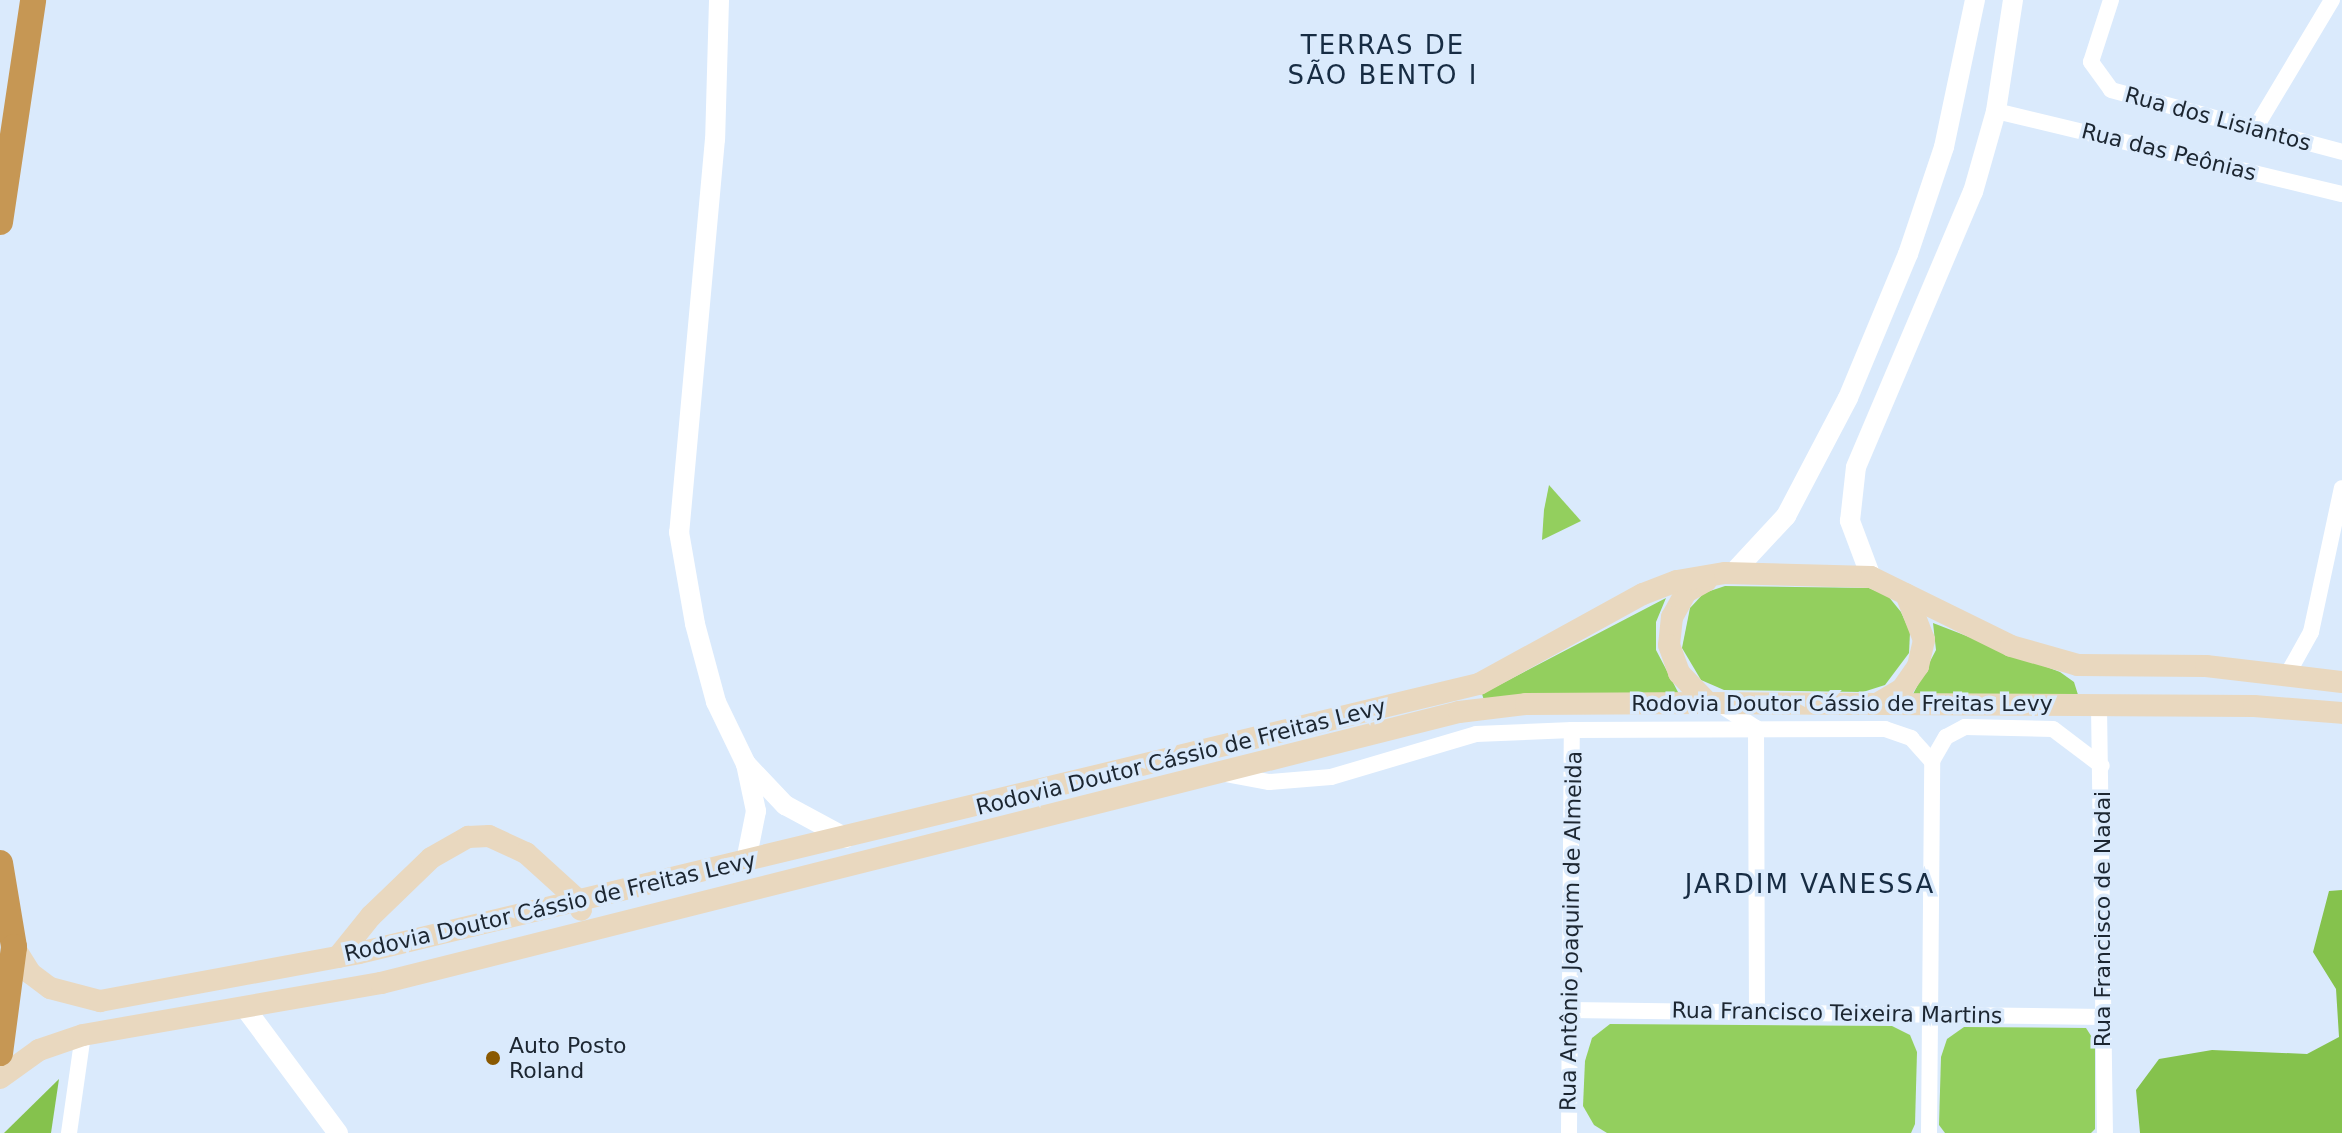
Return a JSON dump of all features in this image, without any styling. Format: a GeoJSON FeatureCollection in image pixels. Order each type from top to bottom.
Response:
{"type":"FeatureCollection","features":[{"type":"Feature","properties":{"kind":"highway"},"geometry":{"type":"LineString","coordinates":[[0,222],[33,0]]}},
{"type":"Feature","properties":{"kind":"highway"},"geometry":{"type":"LineString","coordinates":[[0,863],[2,912],[14,947],[12,991],[0,1053]]}},
{"type":"Feature","properties":{"kind":"main road","name":"Rodovia Doutor Cássio de Freitas Levy"},"geometry":{"type":"LineString","coordinates":[[14,947],[30,973],[50,988],[100,1001],[338,957],[846,838],[1479,684],[1643,594],[1677,581],[1722,576],[1871,577],[2011,646],[2078,665],[2206,666],[2342,682]]}},
{"type":"Feature","properties":{"kind":"main road"},"geometry":{"type":"LineString","coordinates":[[1714,704],[1679,673],[1669,645],[1672,617],[1686,592],[1722,576]]}},
{"type":"Feature","properties":{"kind":"main road"},"geometry":{"type":"LineString","coordinates":[[1876,704],[1902,689],[1918,666],[1924,640],[1905,593]]}},
{"type":"Feature","properties":{"kind":"main road"},"geometry":{"type":"LineString","coordinates":[[2078,665],[2099,706]]}},
{"type":"Feature","properties":{"kind":"main road","name":"Rodovia Doutor Cássio de Freitas Levy"},"geometry":{"type":"LineString","coordinates":[[0,1078],[39,1050],[83,1035],[381,983],[1225,774],[1459,712],[1526,704],[1876,704],[2254,706],[2342,713]]}},
{"type":"Feature","properties":{"kind":"main road"},"geometry":{"type":"LineString","coordinates":[[338,957],[371,916],[431,858],[468,837],[509,843],[579,901],[585,931]]}},
{"type":"Feature","properties":{"kind":"street"},"geometry":{"type":"LineString","coordinates":[[719,0],[715,139],[679,532],[695,624],[716,702],[746,764],[756,811],[746,861]]}},
{"type":"Feature","properties":{"kind":"street"},"geometry":{"type":"LineString","coordinates":[[1722,576],[1786,516],[1848,398],[1908,254],[1944,147],[1975,0]]}},
{"type":"Feature","properties":{"kind":"street"},"geometry":{"type":"LineString","coordinates":[[1871,577],[1850,521],[1856,467],[1973,192],[1996,111],[2013,0]]}},
{"type":"Feature","properties":{"kind":"street","name":"Rua dos Lisiantos"},"geometry":{"type":"LineString","coordinates":[[2111,0],[2091,62],[2099,78],[2128,98],[2256,127],[2342,152]]}},
{"type":"Feature","properties":{"kind":"street"},"geometry":{"type":"LineString","coordinates":[[2256,127],[2332,0]]}},
{"type":"Feature","properties":{"kind":"street","name":"Rua das Peônias"},"geometry":{"type":"LineString","coordinates":[[1996,111],[2342,194]]}},
{"type":"Feature","properties":{"kind":"street"},"geometry":{"type":"LineString","coordinates":[[2287,675],[2311,632],[2342,488]]}},
{"type":"Feature","properties":{"kind":"street"},"geometry":{"type":"LineString","coordinates":[[1714,704],[1756,728]]}},
{"type":"Feature","properties":{"kind":"street","name":"Rua Francisco de Nadai"},"geometry":{"type":"LineString","coordinates":[[2099,706],[2105,1133]]}},
{"type":"Feature","properties":{"kind":"street"},"geometry":{"type":"LineString","coordinates":[[1929,1133],[1932,761],[1946,737],[1965,727],[2053,729],[2102,766]]}},
{"type":"Feature","properties":{"kind":"street"},"geometry":{"type":"LineString","coordinates":[[1756,728],[1757,1012]]}},
{"type":"Feature","properties":{"kind":"street"},"geometry":{"type":"LineString","coordinates":[[1225,774],[1269,782],[1331,777],[1476,734],[1572,730],[1885,729],[1911,738],[1932,761]]}},
{"type":"Feature","properties":{"kind":"street","name":"Rua Antônio Joaquim de Almeida"},"geometry":{"type":"LineString","coordinates":[[1569,1133],[1572,730]]}},
{"type":"Feature","properties":{"kind":"street"},"geometry":{"type":"LineString","coordinates":[[746,764],[785,805],[846,838]]}},
{"type":"Feature","properties":{"kind":"street"},"geometry":{"type":"LineString","coordinates":[[245,1008],[338,1133]]}},
{"type":"Feature","properties":{"kind":"street","name":"Rua Francisco Teixeira Martins"},"geometry":{"type":"LineString","coordinates":[[1570,1010],[2104,1017]]}},
{"type":"Feature","properties":{"kind":"street"},"geometry":{"type":"LineString","coordinates":[[69,1133],[83,1035]]}},
{"type":"Feature","properties":{"kind":"green space"},"geometry":{"type":"Polygon","coordinates":[[[1549,485],[1581,521],[1542,540],[1544,510],[1549,485]]]}},
{"type":"Feature","properties":{"kind":"green space"},"geometry":{"type":"Polygon","coordinates":[[[1725,586],[1869,588],[1888,596],[1901,612],[1910,632],[1909,653],[1885,685],[1863,692],[1724,690],[1701,680],[1682,648],[1690,608],[1704,593],[1725,586]]]}},
{"type":"Feature","properties":{"kind":"green space"},"geometry":{"type":"Polygon","coordinates":[[[1666,598],[1656,622],[1656,650],[1679,694],[1484,700],[1482,694],[1666,598]]]}},
{"type":"Feature","properties":{"kind":"green space"},"geometry":{"type":"Polygon","coordinates":[[[1933,623],[2060,672],[2074,682],[2079,698],[1911,698],[1936,650],[1933,623]]]}},
{"type":"Feature","properties":{"kind":"green space"},"geometry":{"type":"Polygon","coordinates":[[[2342,890],[2342,1133],[2140,1133],[2136,1090],[2159,1059],[2212,1050],[2307,1054],[2339,1037],[2336,989],[2313,952],[2329,891],[2342,890]]]}},
{"type":"Feature","properties":{"kind":"green space"},"geometry":{"type":"Polygon","coordinates":[[[1610,1024],[1892,1026],[1910,1035],[1917,1052],[1915,1124],[1911,1133],[1607,1133],[1594,1125],[1583,1106],[1585,1061],[1592,1038],[1610,1024]]]}},
{"type":"Feature","properties":{"kind":"green space"},"geometry":{"type":"Polygon","coordinates":[[[1964,1027],[2086,1028],[2095,1042],[2095,1129],[2091,1133],[1945,1133],[1939,1125],[1941,1057],[1947,1039],[1964,1027]]]}},
{"type":"Feature","properties":{"kind":"green space"},"geometry":{"type":"Polygon","coordinates":[[[59,1079],[51,1133],[4,1133],[59,1079]]]}},
{"type":"Feature","properties":{"kind":"place","name":"Auto Posto Roland"},"geometry":{"type":"Point","coordinates":[493,1058]}},
{"type":"Feature","properties":{"kind":"district","name":"TERRAS DE SÃO BENTO I"},"geometry":{"type":"Point","coordinates":[1383,61]}},
{"type":"Feature","properties":{"kind":"district","name":"JARDIM VANESSA"},"geometry":{"type":"Point","coordinates":[1810,885]}}]}
